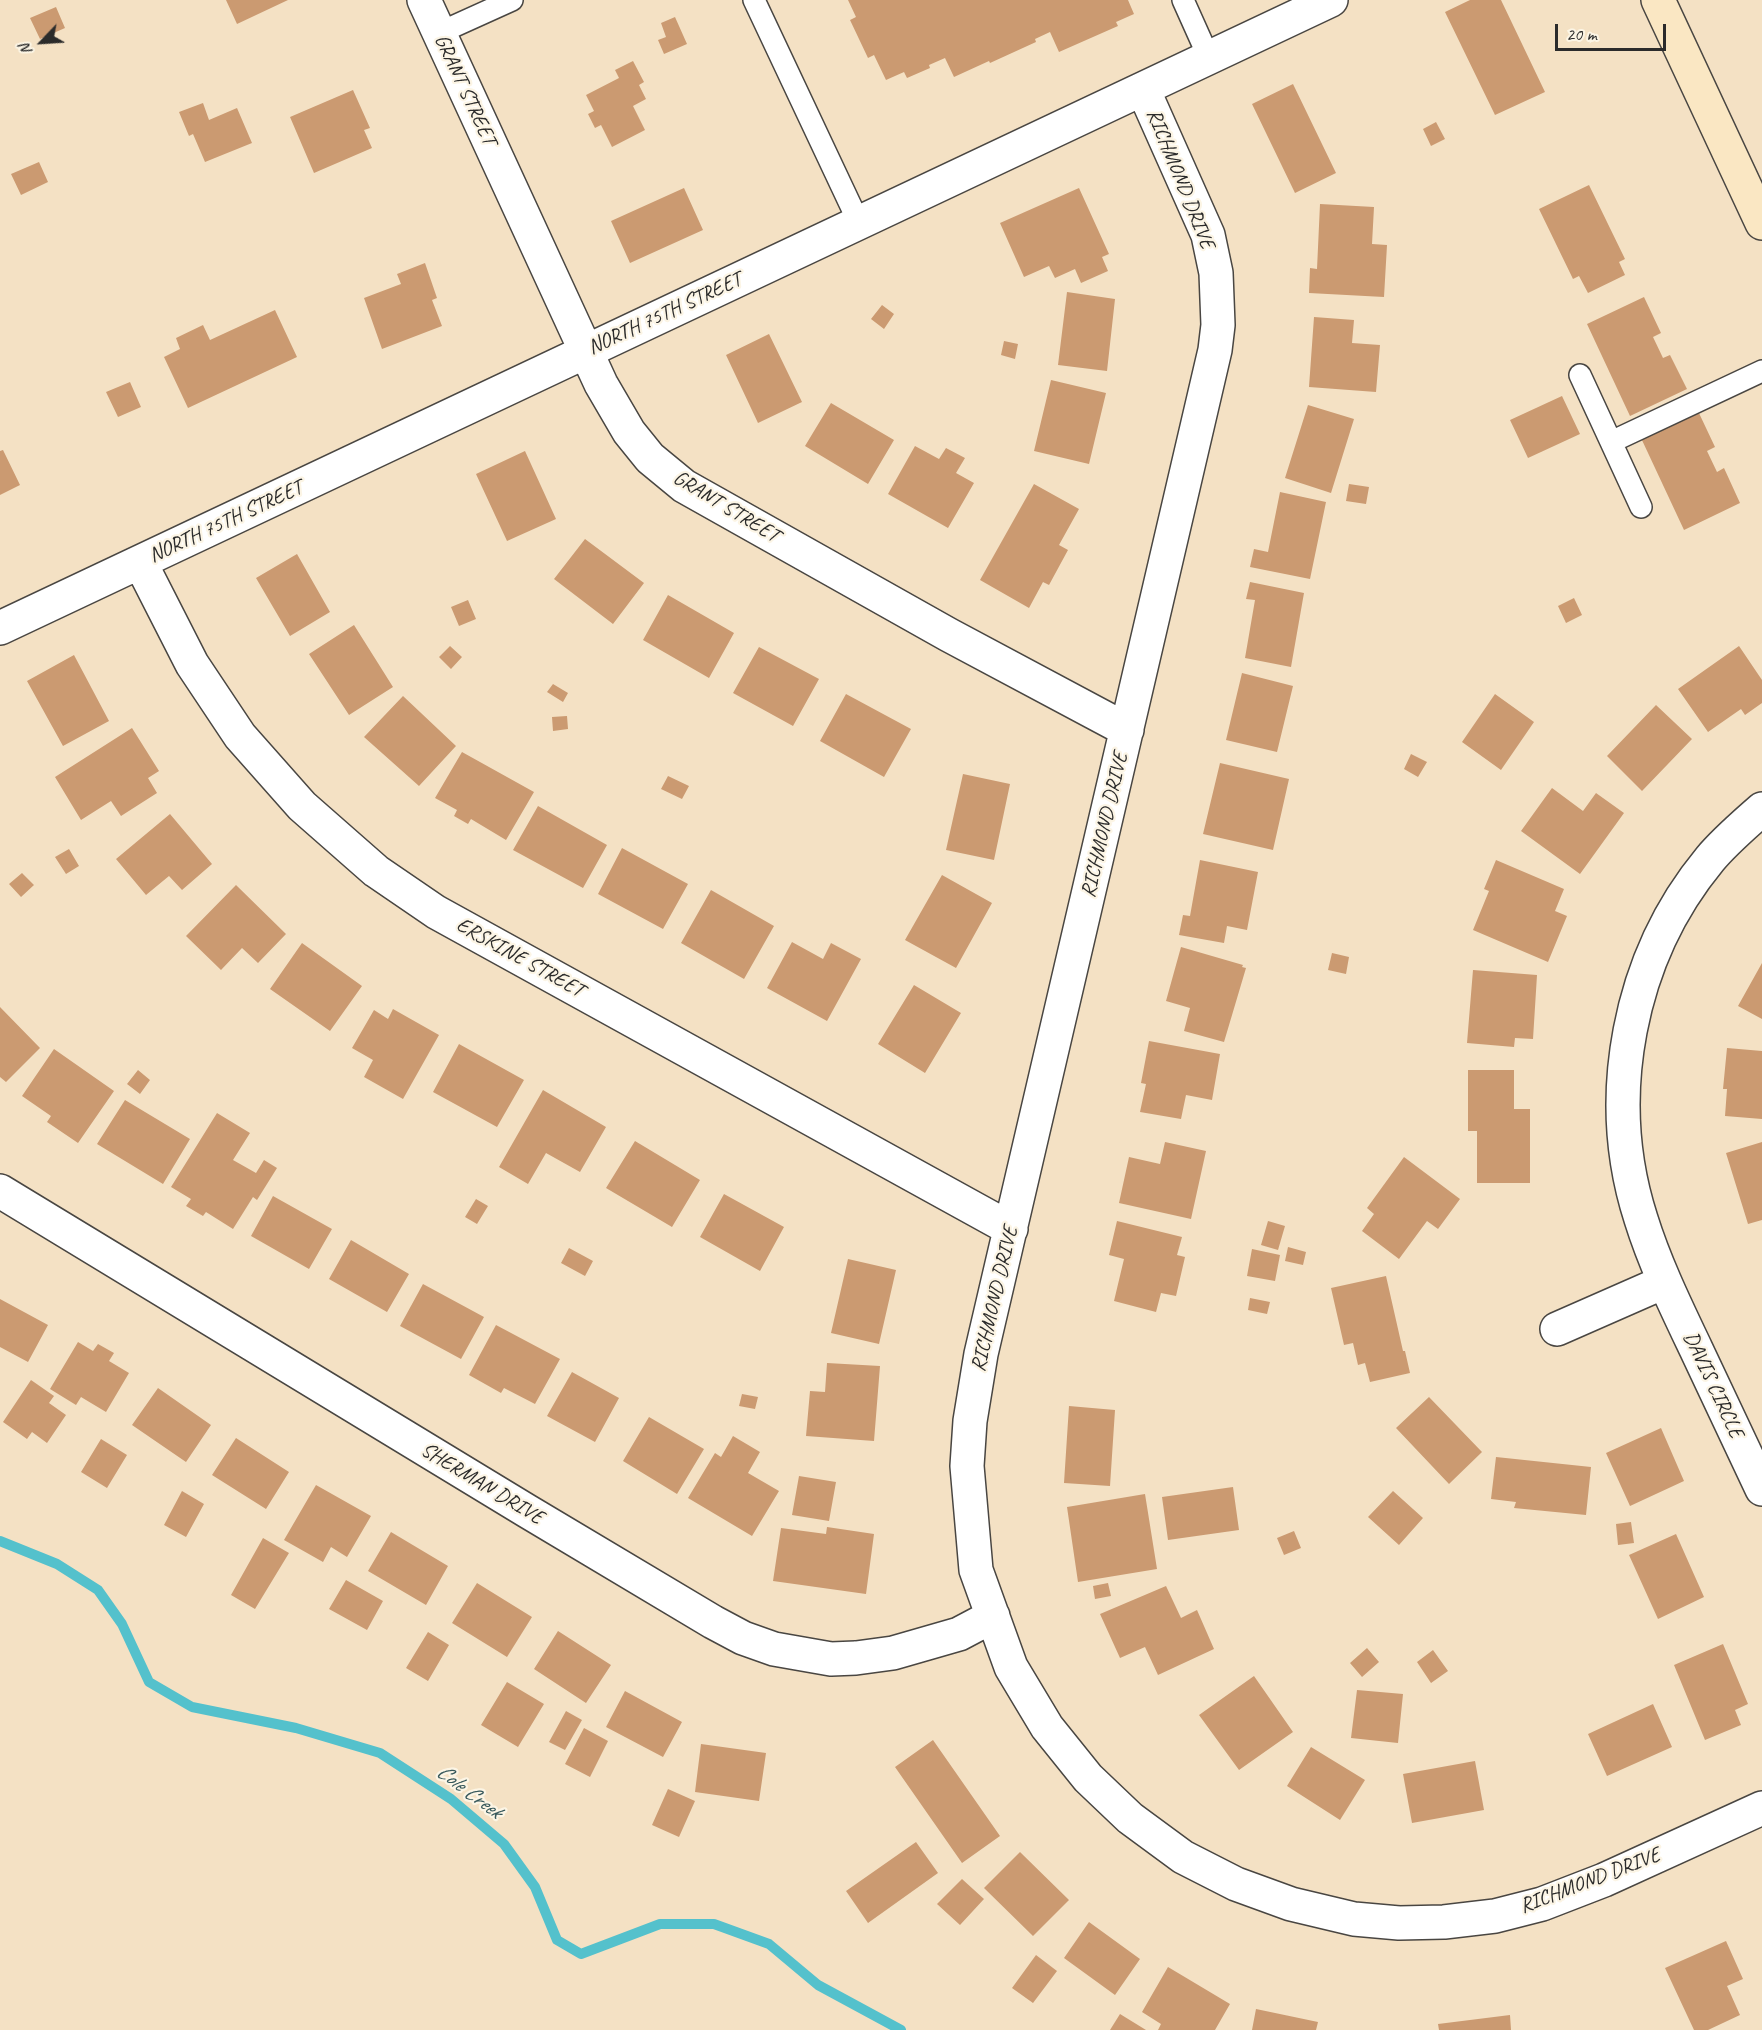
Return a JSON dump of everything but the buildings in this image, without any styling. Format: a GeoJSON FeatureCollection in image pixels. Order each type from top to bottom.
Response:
{"type":"FeatureCollection","features":[{"type":"Feature","properties":{"kind":"main road"},"geometry":{"type":"LineString","coordinates":[[1658,0],[1762,223]]}},
{"type":"Feature","properties":{"kind":"street","name":"GRANT STREET"},"geometry":{"type":"LineString","coordinates":[[424,0],[601,384],[629,432],[650,458],[684,486],[949,635],[1126,730]]}},
{"type":"Feature","properties":{"kind":"street","name":"NORTH 75TH STREET"},"geometry":{"type":"LineString","coordinates":[[0,628],[1331,0]]}},
{"type":"Feature","properties":{"kind":"street","name":"RICHMOND DRIVE"},"geometry":{"type":"LineString","coordinates":[[1143,89],[1208,235],[1216,273],[1218,325],[1215,350],[981,1354],[970,1420],[967,1466],[976,1570],[1011,1667],[1047,1727],[1088,1778],[1130,1818],[1183,1857],[1236,1884],[1291,1904],[1354,1919],[1399,1923],[1444,1922],[1495,1916],[1542,1904],[1604,1880],[1762,1808]]}},
{"type":"Feature","properties":{"kind":"street","name":"ERSKINE STREET"},"geometry":{"type":"LineString","coordinates":[[140,562],[192,664],[240,736],[302,806],[376,871],[436,912],[1011,1229]]}},
{"type":"Feature","properties":{"kind":"street","name":"DAVIS CIRCLE"},"geometry":{"type":"LineString","coordinates":[[1762,809],[1732,835],[1710,859],[1686,891],[1666,925],[1647,967],[1635,1005],[1626,1051],[1623,1098],[1625,1143],[1631,1182],[1641,1219],[1664,1282],[1762,1489]]}},
{"type":"Feature","properties":{"kind":"street","name":"SHERMAN DRIVE"},"geometry":{"type":"LineString","coordinates":[[0,1191],[527,1511],[743,1638],[785,1651],[831,1659],[856,1658],[893,1653],[959,1634],[993,1616]]}},
{"type":"Feature","properties":{"kind":"street"},"geometry":{"type":"LineString","coordinates":[[1557,1329],[1664,1282]]}},
{"type":"Feature","properties":{"kind":"lane"},"geometry":{"type":"LineString","coordinates":[[439,33],[512,0]]}},
{"type":"Feature","properties":{"kind":"lane"},"geometry":{"type":"LineString","coordinates":[[754,0],[859,223]]}},
{"type":"Feature","properties":{"kind":"lane"},"geometry":{"type":"LineString","coordinates":[[1183,0],[1209,58]]}},
{"type":"Feature","properties":{"kind":"lane"},"geometry":{"type":"LineString","coordinates":[[1611,441],[1762,371]]}},
{"type":"Feature","properties":{"kind":"lane"},"geometry":{"type":"LineString","coordinates":[[1580,375],[1641,507]]}},
{"type":"Feature","properties":{"kind":"waterway","name":"Cole Creek"},"geometry":{"type":"LineString","coordinates":[[0,1541],[57,1564],[98,1590],[122,1624],[149,1682],[192,1707],[296,1728],[380,1753],[451,1799],[504,1844],[535,1887],[557,1940],[581,1954],[660,1924],[714,1924],[769,1944],[818,1985],[901,2030]]}}]}
